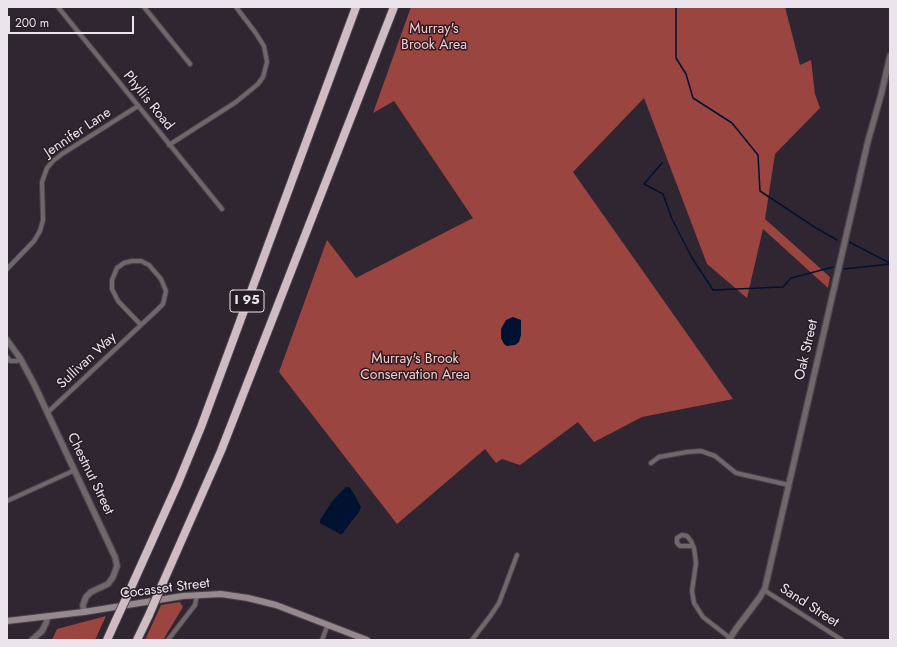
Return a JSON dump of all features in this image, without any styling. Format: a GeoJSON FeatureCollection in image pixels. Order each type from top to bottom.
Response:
{"type":"FeatureCollection","features":[{"type":"Feature","properties":{"kind":"highway","name":"I 95"},"geometry":{"type":"LineString","coordinates":[[107,640],[178,483],[203,420],[356,7]]}},
{"type":"Feature","properties":{"kind":"highway","name":"I 95"},"geometry":{"type":"LineString","coordinates":[[137,640],[221,452],[394,7]]}},
{"type":"Feature","properties":{"kind":"main road","name":"Cocasset Street"},"geometry":{"type":"LineString","coordinates":[[7,621],[84,612],[197,595],[225,595],[257,600],[285,608],[367,640]]}},
{"type":"Feature","properties":{"kind":"street","name":"Phyllis Road"},"geometry":{"type":"LineString","coordinates":[[58,7],[222,209]]}},
{"type":"Feature","properties":{"kind":"street"},"geometry":{"type":"LineString","coordinates":[[144,7],[190,64]]}},
{"type":"Feature","properties":{"kind":"street"},"geometry":{"type":"LineString","coordinates":[[169,145],[236,102],[258,84],[263,77],[267,62],[264,46],[236,7]]}},
{"type":"Feature","properties":{"kind":"street","name":"Oak Street"},"geometry":{"type":"LineString","coordinates":[[730,639],[764,590],[868,141],[881,96],[890,56]]}},
{"type":"Feature","properties":{"kind":"street","name":"Jennifer Lane"},"geometry":{"type":"LineString","coordinates":[[7,269],[34,241],[40,231],[43,220],[42,182],[47,168],[62,154],[138,106]]}},
{"type":"Feature","properties":{"kind":"street","name":"Sullivan Way"},"geometry":{"type":"LineString","coordinates":[[48,413],[141,325],[160,307],[164,300],[166,291],[162,279],[152,267],[145,262],[132,260],[117,268],[112,280],[112,289],[118,301],[141,325]]}},
{"type":"Feature","properties":{"kind":"street","name":"Chestnut Street"},"geometry":{"type":"LineString","coordinates":[[7,340],[20,358],[34,384],[115,557],[117,566],[111,581],[91,592],[86,597],[84,602],[84,612]]}},
{"type":"Feature","properties":{"kind":"street"},"geometry":{"type":"LineString","coordinates":[[7,357],[10,361],[17,361],[20,358]]}},
{"type":"Feature","properties":{"kind":"street"},"geometry":{"type":"LineString","coordinates":[[651,463],[659,457],[687,452],[701,452],[715,456],[736,472],[789,485]]}},
{"type":"Feature","properties":{"kind":"street"},"geometry":{"type":"LineString","coordinates":[[7,501],[75,470]]}},
{"type":"Feature","properties":{"kind":"street"},"geometry":{"type":"LineString","coordinates":[[693,546],[696,559],[692,587],[694,603],[703,617],[730,639]]}},
{"type":"Feature","properties":{"kind":"street"},"geometry":{"type":"LineString","coordinates":[[472,640],[491,616],[499,603],[517,555]]}},
{"type":"Feature","properties":{"kind":"street","name":"Sand Street"},"geometry":{"type":"LineString","coordinates":[[764,590],[842,640]]}},
{"type":"Feature","properties":{"kind":"street"},"geometry":{"type":"LineString","coordinates":[[168,640],[195,605],[197,595]]}},
{"type":"Feature","properties":{"kind":"street"},"geometry":{"type":"LineString","coordinates":[[32,640],[42,631],[48,616]]}},
{"type":"Feature","properties":{"kind":"street"},"geometry":{"type":"LineString","coordinates":[[322,640],[328,624]]}},
{"type":"Feature","properties":{"kind":"green space"},"geometry":{"type":"Polygon","coordinates":[[[411,7],[785,7],[800,65],[811,60],[815,94],[820,108],[775,154],[765,219],[830,277],[828,288],[763,229],[747,298],[707,264],[644,98],[573,172],[733,399],[642,417],[594,442],[578,422],[520,465],[502,459],[496,463],[485,449],[397,524],[279,372],[327,240],[356,278],[473,218],[394,101],[373,113],[411,7]]]}},
{"type":"Feature","properties":{"kind":"green space"},"geometry":{"type":"Polygon","coordinates":[[[180,602],[183,607],[163,640],[145,640],[161,605],[180,602]]]}},
{"type":"Feature","properties":{"kind":"green space"},"geometry":{"type":"Polygon","coordinates":[[[106,616],[95,640],[52,640],[57,629],[106,616]]]}},
{"type":"Feature","properties":{"kind":"water"},"geometry":{"type":"Polygon","coordinates":[[[513,317],[521,320],[521,335],[519,342],[515,345],[507,346],[501,338],[501,329],[506,320],[513,317]]]}},
{"type":"Feature","properties":{"kind":"water"},"geometry":{"type":"Polygon","coordinates":[[[346,487],[349,487],[353,492],[361,507],[359,512],[342,534],[340,534],[320,523],[320,520],[333,500],[346,487]]]}},
{"type":"Feature","properties":{"kind":"waterway"},"geometry":{"type":"LineString","coordinates":[[676,7],[676,58],[686,74],[693,98],[732,123],[758,155],[760,191],[837,240]]}},
{"type":"Feature","properties":{"kind":"waterway"},"geometry":{"type":"LineString","coordinates":[[662,163],[644,184],[663,194],[672,219],[692,258],[713,290],[783,287],[791,278],[833,267]]}},
{"type":"Feature","properties":{"kind":"waterway"},"geometry":{"type":"LineString","coordinates":[[849,242],[890,263]]}},
{"type":"Feature","properties":{"kind":"waterway"},"geometry":{"type":"LineString","coordinates":[[844,269],[890,264]]}},
{"type":"Feature","properties":{"kind":"park label","name":"Murray's Brook Area"},"geometry":{"type":"Point","coordinates":[434,38]}},
{"type":"Feature","properties":{"kind":"park label","name":"Murray's Brook Conservation Area"},"geometry":{"type":"Point","coordinates":[415,368]}}]}
